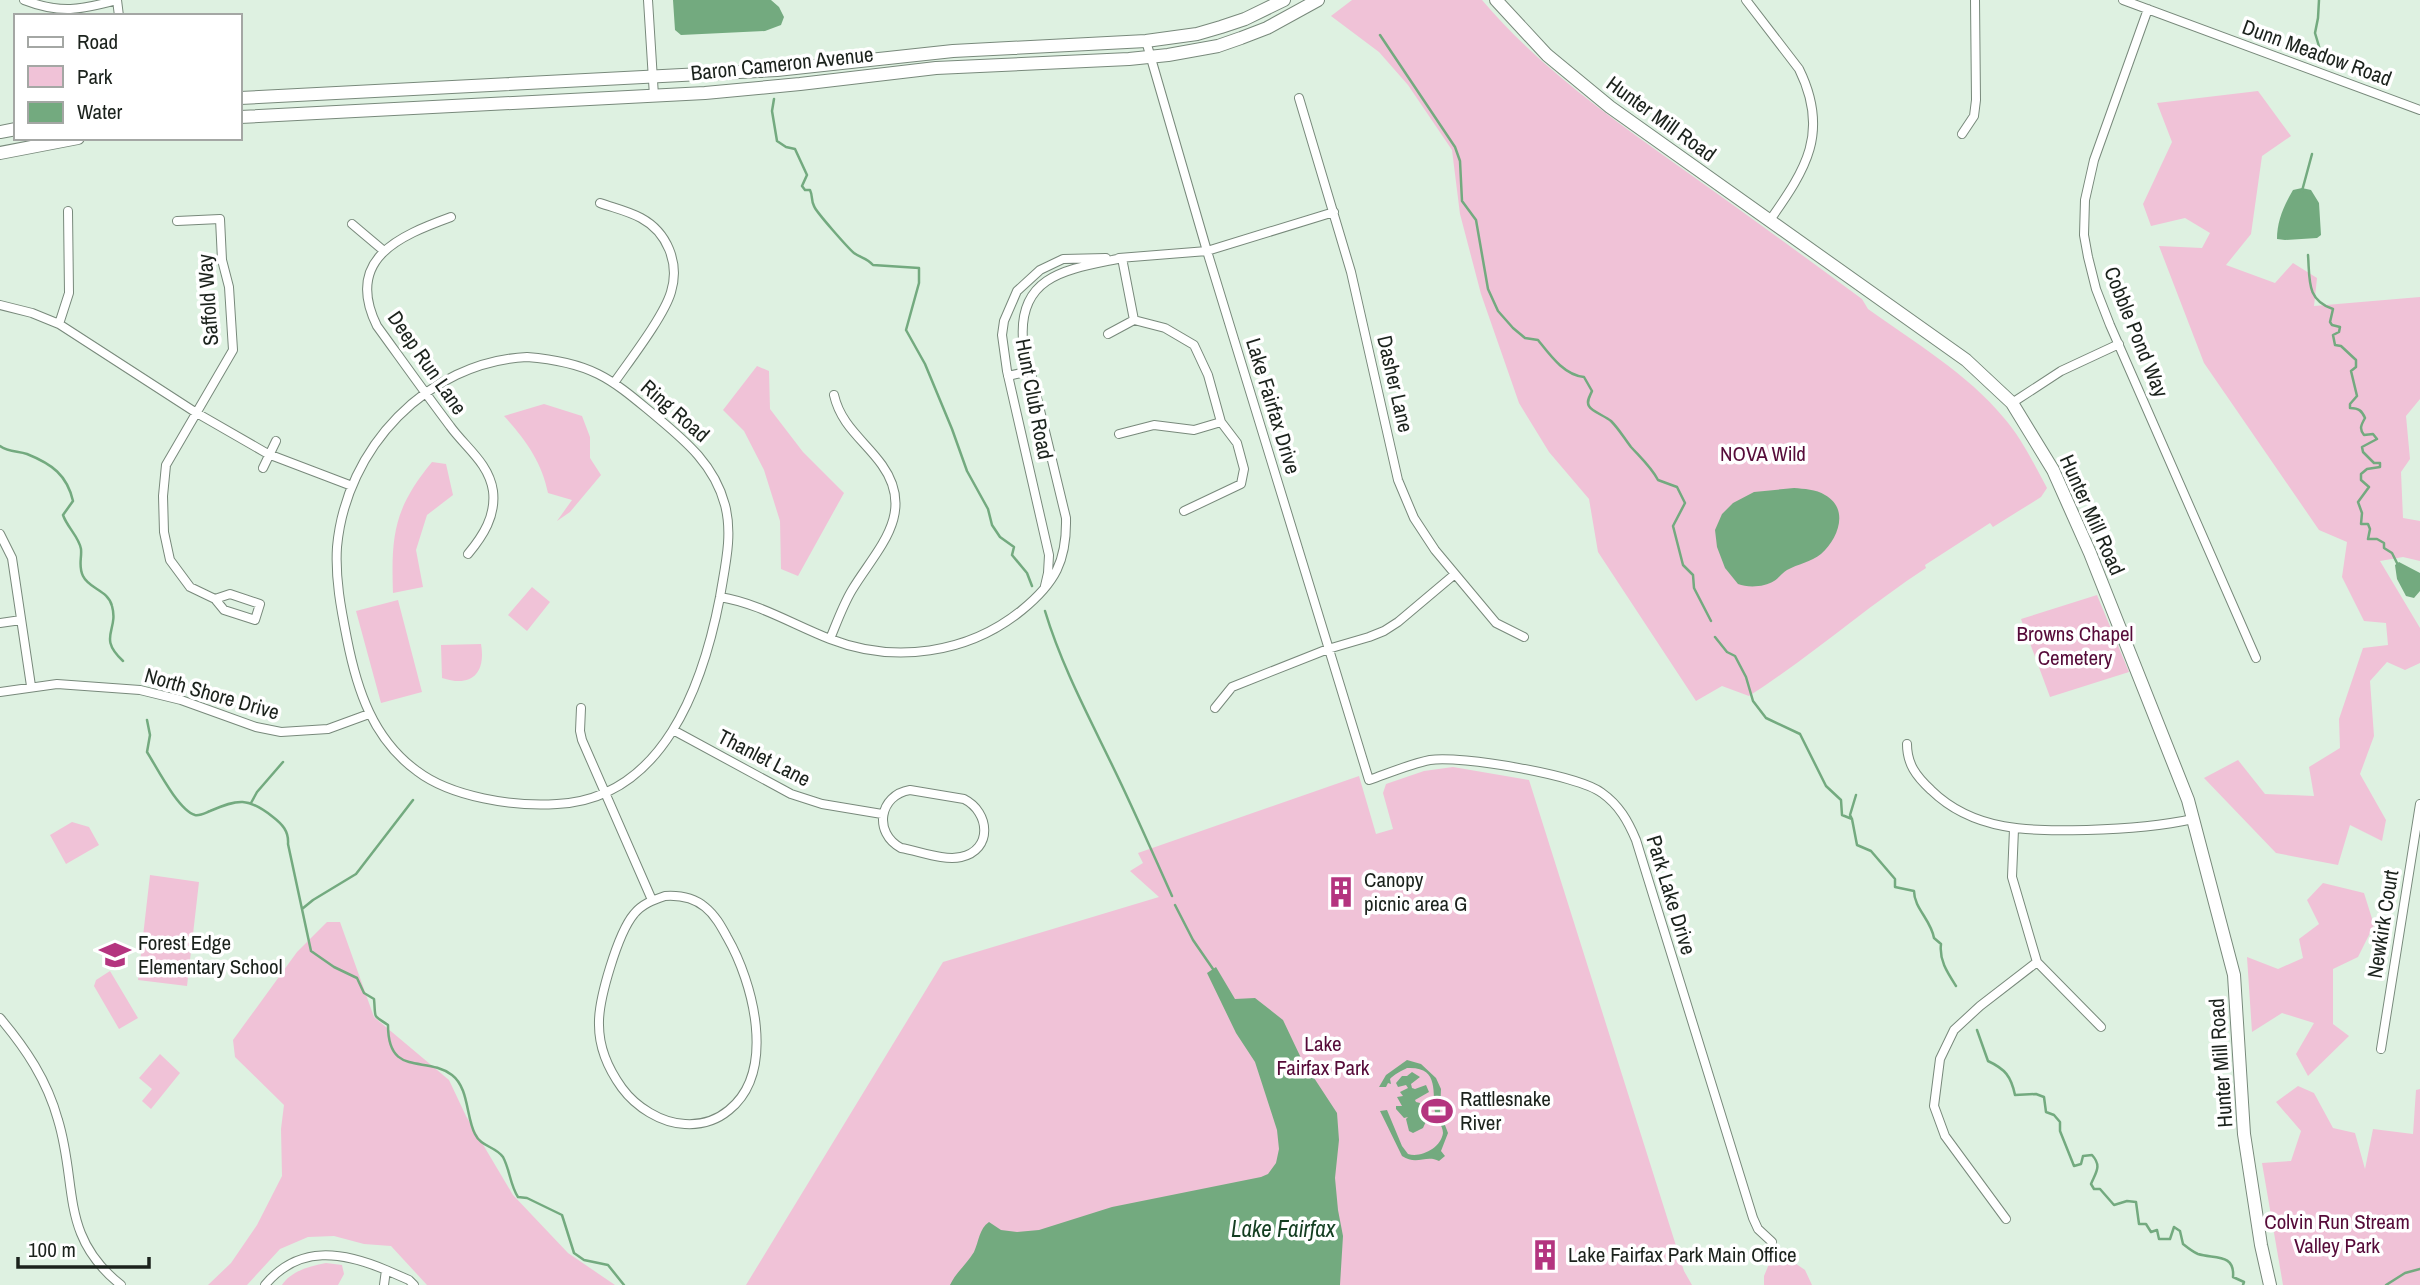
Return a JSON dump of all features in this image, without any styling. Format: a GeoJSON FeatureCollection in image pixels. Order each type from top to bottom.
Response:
{"type":"FeatureCollection","features":[{"type":"Feature","properties":{"kind":"main road","name":"Baron Cameron Avenue"},"geometry":{"type":"LineString","coordinates":[[242,98],[777,70],[953,51],[1146,41],[1198,34],[1222,27],[1256,15],[1284,0]]}},
{"type":"Feature","properties":{"kind":"main road","name":"Baron Cameron Avenue"},"geometry":{"type":"LineString","coordinates":[[242,117],[654,96],[752,89],[936,68],[1150,57],[1218,46],[1267,27],[1318,0]]}},
{"type":"Feature","properties":{"kind":"main road","name":"Hunter Mill Road"},"geometry":{"type":"LineString","coordinates":[[1496,0],[1561,68],[1610,107],[1966,360],[2012,403],[2053,470],[2090,553],[2193,819],[2232,965],[2247,1155],[2270,1285]]}},
{"type":"Feature","properties":{"kind":"main road"},"geometry":{"type":"LineString","coordinates":[[0,153],[68,140]]}},
{"type":"Feature","properties":{"kind":"street"},"geometry":{"type":"LineString","coordinates":[[24,0],[61,10],[86,9],[117,0]]}},
{"type":"Feature","properties":{"kind":"street"},"geometry":{"type":"LineString","coordinates":[[648,0],[654,96]]}},
{"type":"Feature","properties":{"kind":"street"},"geometry":{"type":"LineString","coordinates":[[1746,0],[1798,69],[1805,82],[1812,110],[1812,141],[1803,170],[1770,220]]}},
{"type":"Feature","properties":{"kind":"street"},"geometry":{"type":"LineString","coordinates":[[1962,135],[1974,116],[1976,100],[1975,0]]}},
{"type":"Feature","properties":{"kind":"street","name":"Dunn Meadow Road"},"geometry":{"type":"LineString","coordinates":[[2123,0],[2420,110]]}},
{"type":"Feature","properties":{"kind":"street","name":"Cobble Pond Way"},"geometry":{"type":"LineString","coordinates":[[2148,9],[2094,160],[2085,200],[2084,235],[2096,289],[2256,658]]}},
{"type":"Feature","properties":{"kind":"street","name":"Lake Fairfax Drive"},"geometry":{"type":"LineString","coordinates":[[1146,41],[1207,251],[1369,780]]}},
{"type":"Feature","properties":{"kind":"street","name":"Dasher Lane"},"geometry":{"type":"LineString","coordinates":[[1299,98],[1351,272],[1398,480],[1414,518],[1455,574],[1496,623],[1524,636]]}},
{"type":"Feature","properties":{"kind":"street"},"geometry":{"type":"LineString","coordinates":[[600,203],[631,214],[651,225],[666,243],[674,266],[668,301],[614,383]]}},
{"type":"Feature","properties":{"kind":"street"},"geometry":{"type":"LineString","coordinates":[[59,324],[69,293],[68,211]]}},
{"type":"Feature","properties":{"kind":"street","name":"Hunt Club Road"},"geometry":{"type":"LineString","coordinates":[[1044,588],[1049,555],[1008,376],[1002,335],[1003,321],[1010,302],[1027,280],[1063,259],[1122,258],[1207,251],[1334,212]]}},
{"type":"Feature","properties":{"kind":"street"},"geometry":{"type":"LineString","coordinates":[[352,224],[384,251],[400,237],[451,217]]}},
{"type":"Feature","properties":{"kind":"street","name":"Saffold Way"},"geometry":{"type":"LineString","coordinates":[[177,221],[220,219],[222,260],[229,287],[233,350],[166,465],[164,532],[170,560],[190,587],[215,599],[223,610],[255,620],[260,604],[230,594],[215,599]]}},
{"type":"Feature","properties":{"kind":"street","name":"Deep Run Lane"},"geometry":{"type":"LineString","coordinates":[[384,251],[377,260],[369,281],[372,316],[425,393],[459,438],[480,460],[491,481],[491,516],[468,554]]}},
{"type":"Feature","properties":{"kind":"street"},"geometry":{"type":"LineString","coordinates":[[1122,258],[1134,320]]}},
{"type":"Feature","properties":{"kind":"street","name":"Hunt Club Road"},"geometry":{"type":"LineString","coordinates":[[720,597],[739,601],[830,639],[879,652],[898,653],[938,650],[975,639],[997,628],[1026,607],[1053,579],[1064,553],[1066,518],[1030,371],[1022,327],[1026,308],[1034,291],[1056,274],[1122,258]]}},
{"type":"Feature","properties":{"kind":"street"},"geometry":{"type":"LineString","coordinates":[[0,305],[32,313],[59,324],[195,412],[268,454],[352,486]]}},
{"type":"Feature","properties":{"kind":"street"},"geometry":{"type":"LineString","coordinates":[[1108,334],[1134,320],[1165,328],[1194,345],[1208,374],[1221,422],[1237,443],[1244,469],[1241,484],[1184,511]]}},
{"type":"Feature","properties":{"kind":"street"},"geometry":{"type":"LineString","coordinates":[[2012,403],[2061,370],[2119,344]]}},
{"type":"Feature","properties":{"kind":"street","name":"Ring Road"},"geometry":{"type":"LineString","coordinates":[[510,358],[546,358],[598,374],[614,383],[683,439],[705,462],[723,499],[729,523],[728,553],[711,641],[703,667],[673,730],[648,764],[606,793],[578,802],[542,805],[459,793],[430,780],[404,761],[369,714],[352,666],[338,590],[337,548],[352,486],[367,455],[401,412],[425,393],[475,366],[510,358]]}},
{"type":"Feature","properties":{"kind":"street"},"geometry":{"type":"LineString","coordinates":[[1008,376],[1030,371]]}},
{"type":"Feature","properties":{"kind":"street"},"geometry":{"type":"LineString","coordinates":[[830,639],[852,589],[888,537],[895,512],[888,475],[846,425],[834,395]]}},
{"type":"Feature","properties":{"kind":"street"},"geometry":{"type":"LineString","coordinates":[[1119,434],[1154,425],[1194,430],[1221,422]]}},
{"type":"Feature","properties":{"kind":"street"},"geometry":{"type":"LineString","coordinates":[[263,468],[276,441]]}},
{"type":"Feature","properties":{"kind":"street"},"geometry":{"type":"LineString","coordinates":[[0,534],[12,558],[31,686]]}},
{"type":"Feature","properties":{"kind":"street"},"geometry":{"type":"LineString","coordinates":[[1216,708],[1233,687],[1328,649],[1384,631],[1455,574]]}},
{"type":"Feature","properties":{"kind":"street"},"geometry":{"type":"LineString","coordinates":[[0,624],[21,620]]}},
{"type":"Feature","properties":{"kind":"street","name":"North Shore Drive"},"geometry":{"type":"LineString","coordinates":[[0,692],[31,686],[80,684],[140,690],[181,700],[256,727],[281,732],[328,729],[369,714]]}},
{"type":"Feature","properties":{"kind":"street"},"geometry":{"type":"LineString","coordinates":[[581,708],[582,740],[652,900]]}},
{"type":"Feature","properties":{"kind":"street","name":"Thanlet Lane"},"geometry":{"type":"LineString","coordinates":[[673,730],[791,794],[822,804],[883,814]]}},
{"type":"Feature","properties":{"kind":"street"},"geometry":{"type":"LineString","coordinates":[[1907,744],[1913,770],[1934,793],[1972,817],[2014,829],[2134,829],[2193,819]]}},
{"type":"Feature","properties":{"kind":"street","name":"Park Lake Drive"},"geometry":{"type":"LineString","coordinates":[[1369,780],[1418,763],[1459,759],[1577,780],[1600,791],[1620,809],[1636,840],[1753,1218],[1758,1228],[1772,1242]]}},
{"type":"Feature","properties":{"kind":"street"},"geometry":{"type":"LineString","coordinates":[[914,790],[964,799],[971,803],[982,814],[985,831],[983,839],[974,850],[953,858],[895,845],[885,834],[883,814],[895,795],[914,790]]}},
{"type":"Feature","properties":{"kind":"street","name":"Newkirk Court"},"geometry":{"type":"LineString","coordinates":[[2381,1049],[2420,804]]}},
{"type":"Feature","properties":{"kind":"street"},"geometry":{"type":"LineString","coordinates":[[2014,829],[2012,877],[2037,962],[2101,1027]]}},
{"type":"Feature","properties":{"kind":"street"},"geometry":{"type":"LineString","coordinates":[[665,896],[684,897],[703,905],[711,912],[732,945],[750,997],[757,1048],[751,1078],[736,1104],[727,1112],[706,1122],[673,1123],[636,1103],[610,1069],[600,1041],[598,1026],[601,996],[624,932],[635,913],[652,900],[665,896]]}},
{"type":"Feature","properties":{"kind":"street"},"geometry":{"type":"LineString","coordinates":[[2006,1219],[1945,1136],[1934,1106],[1935,1094],[1940,1059],[1954,1030],[2037,962]]}},
{"type":"Feature","properties":{"kind":"street"},"geometry":{"type":"LineString","coordinates":[[0,1018],[32,1058],[52,1100],[64,1145],[74,1216],[84,1244],[97,1263],[121,1285]]}},
{"type":"Feature","properties":{"kind":"street"},"geometry":{"type":"LineString","coordinates":[[265,1285],[290,1264],[313,1256],[338,1254],[386,1270],[414,1285]]}},
{"type":"Feature","properties":{"kind":"street"},"geometry":{"type":"LineString","coordinates":[[384,1285],[386,1270]]}},
{"type":"Feature","properties":{"kind":"green space","name":"NOVA Wild"},"geometry":{"type":"Polygon","coordinates":[[[1352,0],[1482,0],[1549,68],[1599,108],[1862,299],[1868,309],[1940,359],[1974,387],[2004,418],[2022,443],[2047,488],[2041,497],[1993,527],[1990,523],[1925,565],[1926,568],[1749,696],[1722,686],[1696,701],[1598,552],[1589,499],[1549,452],[1519,403],[1481,294],[1460,214],[1452,150],[1408,85],[1379,52],[1331,16],[1352,0]]]}},
{"type":"Feature","properties":{"kind":"green space"},"geometry":{"type":"Polygon","coordinates":[[[2258,91],[2291,136],[2262,156],[2251,234],[2226,265],[2275,283],[2293,263],[2317,278],[2314,306],[2420,297],[2420,399],[2406,416],[2410,459],[2401,472],[2403,518],[2420,521],[2420,561],[2403,557],[2380,561],[2420,628],[2420,663],[2405,670],[2387,662],[2370,681],[2374,736],[2360,774],[2386,820],[2382,841],[2350,825],[2338,865],[2276,853],[2204,778],[2238,760],[2265,794],[2314,796],[2309,767],[2340,748],[2339,719],[2363,648],[2388,645],[2386,623],[2364,621],[2342,577],[2347,542],[2319,530],[2204,363],[2159,246],[2202,248],[2210,233],[2185,218],[2151,226],[2143,204],[2172,142],[2157,103],[2258,91]]]}},
{"type":"Feature","properties":{"kind":"green space"},"geometry":{"type":"Polygon","coordinates":[[[757,366],[769,371],[770,409],[803,452],[844,493],[798,576],[781,569],[780,521],[764,470],[744,431],[723,410],[757,366]]]}},
{"type":"Feature","properties":{"kind":"green space"},"geometry":{"type":"Polygon","coordinates":[[[544,404],[582,416],[590,437],[590,458],[601,475],[570,512],[557,521],[572,500],[548,493],[542,471],[532,452],[504,416],[544,404]]]}},
{"type":"Feature","properties":{"kind":"green space"},"geometry":{"type":"Polygon","coordinates":[[[432,462],[446,464],[453,495],[427,515],[416,550],[423,587],[393,593],[394,538],[402,508],[419,478],[432,462]]]}},
{"type":"Feature","properties":{"kind":"green space"},"geometry":{"type":"Polygon","coordinates":[[[532,587],[550,602],[527,631],[508,615],[532,587]]]}},
{"type":"Feature","properties":{"kind":"green space","name":"Browns Chapel Cemetery"},"geometry":{"type":"Polygon","coordinates":[[[2097,595],[2129,672],[2050,697],[2021,619],[2097,595]]]}},
{"type":"Feature","properties":{"kind":"green space"},"geometry":{"type":"Polygon","coordinates":[[[398,600],[422,692],[381,703],[356,611],[398,600]]]}},
{"type":"Feature","properties":{"kind":"green space"},"geometry":{"type":"Polygon","coordinates":[[[481,644],[481,663],[475,676],[461,681],[442,678],[441,645],[481,644]]]}},
{"type":"Feature","properties":{"kind":"green space","name":"Lake Fairfax Park"},"geometry":{"type":"Polygon","coordinates":[[[1453,767],[1529,780],[1684,1271],[1692,1285],[746,1285],[943,962],[1159,897],[1130,871],[1143,863],[1138,853],[1359,776],[1376,834],[1393,829],[1383,793],[1386,784],[1424,771],[1453,767]]]}},
{"type":"Feature","properties":{"kind":"green space"},"geometry":{"type":"Polygon","coordinates":[[[72,822],[89,827],[99,845],[66,864],[50,835],[72,822]]]}},
{"type":"Feature","properties":{"kind":"green space"},"geometry":{"type":"Polygon","coordinates":[[[150,875],[199,882],[187,986],[138,980],[150,875]]]}},
{"type":"Feature","properties":{"kind":"green space"},"geometry":{"type":"Polygon","coordinates":[[[2323,883],[2364,893],[2374,925],[2358,957],[2333,969],[2333,1024],[2349,1036],[2308,1076],[2296,1054],[2314,1023],[2282,1013],[2252,1032],[2247,957],[2278,969],[2303,958],[2299,939],[2319,924],[2307,900],[2323,883]]]}},
{"type":"Feature","properties":{"kind":"green space"},"geometry":{"type":"Polygon","coordinates":[[[327,922],[340,922],[374,1017],[449,1080],[466,1116],[513,1195],[568,1253],[615,1285],[427,1285],[391,1246],[364,1244],[334,1236],[308,1237],[280,1249],[247,1285],[208,1285],[231,1263],[257,1225],[282,1176],[281,1129],[284,1105],[235,1057],[233,1040],[297,952],[327,922]]]}},
{"type":"Feature","properties":{"kind":"green space"},"geometry":{"type":"Polygon","coordinates":[[[110,971],[138,1018],[119,1029],[94,986],[96,980],[110,971]]]}},
{"type":"Feature","properties":{"kind":"green space"},"geometry":{"type":"Polygon","coordinates":[[[160,1054],[180,1073],[151,1109],[142,1101],[152,1089],[139,1078],[160,1054]]]}},
{"type":"Feature","properties":{"kind":"green space","name":"Colvin Run Stream Valley Park"},"geometry":{"type":"Polygon","coordinates":[[[2298,1086],[2314,1093],[2333,1128],[2355,1133],[2365,1169],[2373,1129],[2413,1134],[2416,1090],[2420,1089],[2420,1285],[2283,1285],[2262,1163],[2291,1161],[2301,1131],[2276,1102],[2298,1086]]]}},
{"type":"Feature","properties":{"kind":"green space"},"geometry":{"type":"Polygon","coordinates":[[[1789,1259],[1805,1270],[1812,1285],[1764,1285],[1769,1264],[1779,1264],[1789,1259]]]}},
{"type":"Feature","properties":{"kind":"green space"},"geometry":{"type":"Polygon","coordinates":[[[326,1263],[342,1265],[344,1274],[338,1285],[282,1285],[296,1273],[326,1263]]]}},
{"type":"Feature","properties":{"kind":"water"},"geometry":{"type":"Polygon","coordinates":[[[673,0],[771,0],[779,7],[784,17],[781,25],[765,31],[681,35],[675,30],[673,0]]]}},
{"type":"Feature","properties":{"kind":"water"},"geometry":{"type":"Polygon","coordinates":[[[2293,190],[2311,190],[2319,203],[2321,235],[2317,238],[2277,239],[2287,201],[2293,190]]]}},
{"type":"Feature","properties":{"kind":"water"},"geometry":{"type":"Polygon","coordinates":[[[1794,488],[1818,492],[1833,501],[1837,508],[1839,524],[1832,540],[1817,557],[1787,570],[1766,585],[1738,584],[1725,568],[1717,547],[1715,530],[1722,514],[1733,503],[1754,492],[1794,488]]]}},
{"type":"Feature","properties":{"kind":"water"},"geometry":{"type":"Polygon","coordinates":[[[2399,562],[2420,573],[2420,591],[2414,598],[2406,596],[2397,579],[2395,565],[2399,562]]]}},
{"type":"Feature","properties":{"kind":"water","name":"Lake Fairfax"},"geometry":{"type":"Polygon","coordinates":[[[1216,967],[1235,999],[1255,998],[1283,1020],[1301,1058],[1337,1113],[1339,1140],[1335,1178],[1343,1236],[1340,1285],[950,1285],[974,1252],[981,1232],[989,1222],[1001,1230],[1039,1230],[1112,1207],[1268,1174],[1276,1163],[1279,1149],[1277,1130],[1255,1062],[1236,1033],[1207,973],[1216,967]]]}},
{"type":"Feature","properties":{"kind":"water","name":"Rattlesnake River"},"geometry":{"type":"Polygon","coordinates":[[[1407,1060],[1421,1064],[1436,1078],[1441,1089],[1440,1112],[1448,1133],[1441,1151],[1445,1156],[1439,1161],[1412,1160],[1402,1156],[1380,1111],[1387,1110],[1408,1154],[1419,1155],[1430,1151],[1439,1143],[1443,1130],[1435,1112],[1432,1082],[1425,1071],[1407,1068],[1391,1077],[1391,1084],[1379,1087],[1386,1075],[1407,1060]]]}},
{"type":"Feature","properties":{"kind":"water"},"geometry":{"type":"Polygon","coordinates":[[[1412,1072],[1420,1077],[1411,1084],[1412,1088],[1426,1085],[1429,1092],[1415,1100],[1420,1103],[1419,1112],[1428,1117],[1423,1128],[1413,1133],[1409,1131],[1406,1119],[1408,1117],[1404,1118],[1396,1109],[1396,1106],[1402,1106],[1397,1097],[1403,1096],[1400,1092],[1408,1088],[1406,1085],[1398,1087],[1396,1083],[1402,1076],[1412,1072]]]}},
{"type":"Feature","properties":{"kind":"waterway"},"geometry":{"type":"LineString","coordinates":[[2319,0],[2315,33],[2321,53]]}},
{"type":"Feature","properties":{"kind":"waterway"},"geometry":{"type":"LineString","coordinates":[[1380,35],[1455,147],[1460,161],[1462,201],[1476,220],[1488,289],[1498,311],[1525,338],[1538,340],[1564,368],[1584,377],[1592,391],[1588,400],[1590,408],[1614,424],[1658,480],[1677,487],[1685,503],[1673,526],[1683,565],[1693,575],[1694,588],[1711,621]]}},
{"type":"Feature","properties":{"kind":"waterway"},"geometry":{"type":"LineString","coordinates":[[774,99],[772,111],[777,141],[795,149],[807,175],[802,186],[805,190],[810,190],[814,206],[820,215],[854,253],[873,265],[919,268],[919,283],[906,330],[925,364],[967,471],[988,509],[992,525],[1000,537],[1014,547],[1012,555],[1027,573],[1032,586]]}},
{"type":"Feature","properties":{"kind":"waterway"},"geometry":{"type":"LineString","coordinates":[[2302,191],[2312,154]]}},
{"type":"Feature","properties":{"kind":"waterway"},"geometry":{"type":"LineString","coordinates":[[2308,255],[2314,295],[2324,305],[2333,309],[2330,322],[2340,327],[2339,332],[2333,335],[2335,345],[2341,346],[2356,360],[2356,367],[2351,371],[2357,396],[2350,408],[2358,409],[2364,416],[2361,429],[2364,435],[2373,434],[2377,439],[2362,447],[2363,452],[2374,463],[2380,463],[2380,467],[2367,469],[2361,474],[2361,480],[2369,487],[2358,502],[2362,513],[2361,524],[2368,524],[2368,539],[2377,539],[2384,543],[2384,548],[2392,553],[2398,565]]}},
{"type":"Feature","properties":{"kind":"waterway"},"geometry":{"type":"LineString","coordinates":[[0,446],[44,462],[67,484],[73,501],[63,515],[80,545],[83,576],[110,601],[113,615],[111,646],[123,661]]}},
{"type":"Feature","properties":{"kind":"waterway"},"geometry":{"type":"LineString","coordinates":[[1045,611],[1068,672],[1172,896]]}},
{"type":"Feature","properties":{"kind":"waterway"},"geometry":{"type":"LineString","coordinates":[[1715,637],[1727,652],[1735,656],[1746,677],[1753,701],[1766,718],[1800,734],[1826,786],[1841,800],[1842,815],[1852,819],[1857,845],[1871,851],[1895,879],[1895,887],[1914,891],[1934,938],[1941,944],[1942,961],[1956,986]]}},
{"type":"Feature","properties":{"kind":"waterway"},"geometry":{"type":"LineString","coordinates":[[147,720],[150,735],[147,752],[175,797],[188,811],[199,815],[228,804],[243,802],[257,806],[282,825],[287,835],[311,951],[334,967],[357,978],[364,993],[374,999],[376,1016],[388,1025],[390,1042],[401,1059],[442,1069],[458,1081],[475,1134],[481,1142],[503,1157],[518,1197],[527,1198],[562,1215],[574,1253],[584,1260],[608,1265],[624,1285]]}},
{"type":"Feature","properties":{"kind":"waterway"},"geometry":{"type":"LineString","coordinates":[[251,803],[283,762]]}},
{"type":"Feature","properties":{"kind":"waterway"},"geometry":{"type":"LineString","coordinates":[[1852,819],[1850,815],[1856,795]]}},
{"type":"Feature","properties":{"kind":"waterway"},"geometry":{"type":"LineString","coordinates":[[302,909],[356,874],[413,800]]}},
{"type":"Feature","properties":{"kind":"waterway"},"geometry":{"type":"LineString","coordinates":[[1175,905],[1193,940],[1213,969]]}},
{"type":"Feature","properties":{"kind":"waterway"},"geometry":{"type":"LineString","coordinates":[[1977,1030],[1988,1061],[2006,1074],[2015,1095],[2036,1094],[2044,1097],[2046,1112],[2054,1115],[2060,1122],[2060,1131],[2074,1166],[2081,1164],[2083,1156],[2092,1155],[2095,1159],[2097,1169],[2091,1184],[2094,1189],[2100,1189],[2114,1205],[2127,1201],[2136,1202],[2139,1224],[2146,1224],[2151,1232],[2157,1230],[2159,1239],[2170,1239],[2174,1227],[2180,1231],[2183,1244],[2192,1251],[2227,1260],[2233,1269],[2233,1277],[2244,1282],[2243,1285]]}},
{"type":"Feature","properties":{"kind":"waterway"},"geometry":{"type":"LineString","coordinates":[[2386,1285],[2405,1273],[2420,1269]]}},
{"type":"Feature","properties":{"kind":"place","name":"Canopy picnic area G"},"geometry":{"type":"Point","coordinates":[1341,892]}},
{"type":"Feature","properties":{"kind":"place","name":"Forest Edge Elementary School"},"geometry":{"type":"Point","coordinates":[115,955]}},
{"type":"Feature","properties":{"kind":"place","name":"Rattlesnake River"},"geometry":{"type":"Point","coordinates":[1437,1111]}},
{"type":"Feature","properties":{"kind":"place","name":"Lake Fairfax Park Main Office"},"geometry":{"type":"Point","coordinates":[1545,1255]}}]}
